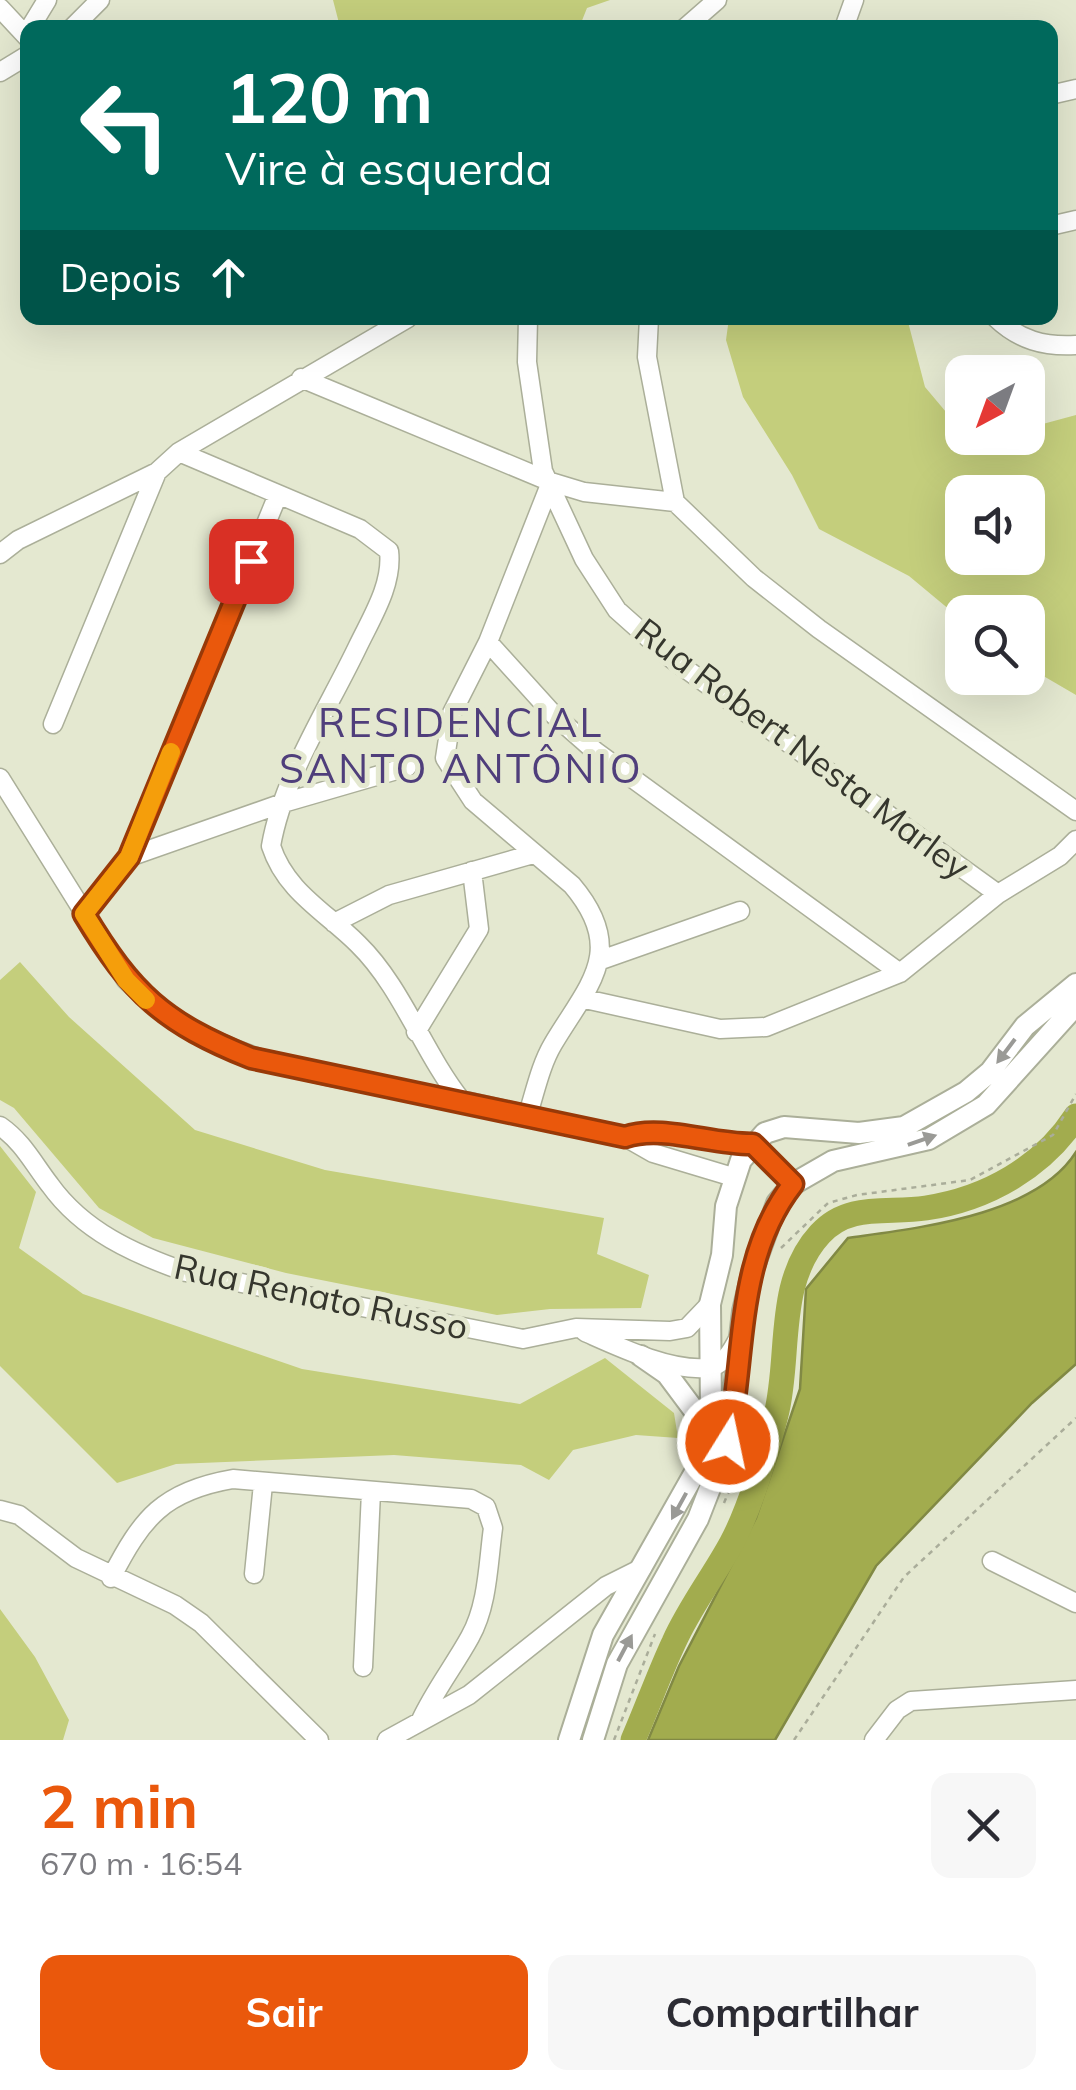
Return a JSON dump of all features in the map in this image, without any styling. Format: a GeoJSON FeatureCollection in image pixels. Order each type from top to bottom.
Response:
{"type":"FeatureCollection","features":[{"type":"Feature","properties":{"kind":"main road"},"geometry":{"type":"LineString","coordinates":[[743,1321],[734,1332],[722,1333],[718,1310],[733,1177],[753,1144],[765,1132],[784,1127],[859,1133],[904,1127],[966,1092],[990,1072],[1025,1026],[1076,984]]}},
{"type":"Feature","properties":{"kind":"main road"},"geometry":{"type":"LineString","coordinates":[[593,1740],[617,1664],[698,1520],[715,1479],[735,1407],[743,1321],[768,1220],[793,1184],[833,1161],[929,1140],[986,1105],[1076,1004]]}},
{"type":"Feature","properties":{"kind":"main road"},"geometry":{"type":"LineString","coordinates":[[569,1740],[591,1661],[685,1496],[708,1429],[710,1304],[722,1255]]}},
{"type":"Feature","properties":{"kind":"main road"},"geometry":{"type":"LineString","coordinates":[[641,1356],[667,1374],[708,1429]]}},
{"type":"Feature","properties":{"kind":"street"},"geometry":{"type":"LineString","coordinates":[[80,20],[100,0]]}},
{"type":"Feature","properties":{"kind":"street"},"geometry":{"type":"LineString","coordinates":[[694,20],[716,0]]}},
{"type":"Feature","properties":{"kind":"street"},"geometry":{"type":"LineString","coordinates":[[0,8],[20,26]]}},
{"type":"Feature","properties":{"kind":"street"},"geometry":{"type":"LineString","coordinates":[[0,554],[18,540],[156,472],[179,452],[396,325]]}},
{"type":"Feature","properties":{"kind":"street","name":"Rua Robert Nesta Marley"},"geometry":{"type":"LineString","coordinates":[[528,325],[533,424],[542,471],[551,482],[584,559],[617,610],[672,659],[998,894]]}},
{"type":"Feature","properties":{"kind":"street"},"geometry":{"type":"LineString","coordinates":[[649,325],[647,357],[675,502],[754,578],[819,630],[1076,812]]}},
{"type":"Feature","properties":{"kind":"street"},"geometry":{"type":"LineString","coordinates":[[1003,325],[1015,336],[1056,346],[1076,345]]}},
{"type":"Feature","properties":{"kind":"street"},"geometry":{"type":"LineString","coordinates":[[301,378],[551,482],[584,492],[675,502]]}},
{"type":"Feature","properties":{"kind":"street"},"geometry":{"type":"LineString","coordinates":[[179,452],[370,534],[389,551],[391,566],[376,608],[283,803],[272,840],[274,854],[300,893],[360,945],[379,970],[461,1100]]}},
{"type":"Feature","properties":{"kind":"street"},"geometry":{"type":"LineString","coordinates":[[53,724],[156,472]]}},
{"type":"Feature","properties":{"kind":"street"},"geometry":{"type":"LineString","coordinates":[[527,1117],[543,1065],[584,999],[601,960],[599,940],[584,899],[473,800],[445,758],[452,713],[488,642],[551,482]]}},
{"type":"Feature","properties":{"kind":"street"},"geometry":{"type":"LineString","coordinates":[[84,914],[129,857],[278,497]]}},
{"type":"Feature","properties":{"kind":"street"},"geometry":{"type":"LineString","coordinates":[[488,642],[554,715],[595,751],[900,973]]}},
{"type":"Feature","properties":{"kind":"street"},"geometry":{"type":"LineString","coordinates":[[129,857],[283,803],[408,768]]}},
{"type":"Feature","properties":{"kind":"street"},"geometry":{"type":"LineString","coordinates":[[0,778],[126,980],[146,1000],[206,1040],[280,1067],[461,1100],[625,1137],[652,1153],[733,1177]]}},
{"type":"Feature","properties":{"kind":"street"},"geometry":{"type":"LineString","coordinates":[[584,999],[745,1031],[766,1027],[900,973],[998,894],[1060,856],[1076,840]]}},
{"type":"Feature","properties":{"kind":"street"},"geometry":{"type":"LineString","coordinates":[[334,923],[388,895],[533,854]]}},
{"type":"Feature","properties":{"kind":"street"},"geometry":{"type":"LineString","coordinates":[[416,1032],[479,930],[472,871]]}},
{"type":"Feature","properties":{"kind":"street"},"geometry":{"type":"LineString","coordinates":[[601,960],[740,911]]}},
{"type":"Feature","properties":{"kind":"street","name":"Rua Renato Russo"},"geometry":{"type":"LineString","coordinates":[[0,1126],[30,1153],[51,1187],[81,1218],[141,1256],[244,1284],[523,1339],[576,1328],[687,1328],[710,1304]]}},
{"type":"Feature","properties":{"kind":"street"},"geometry":{"type":"LineString","coordinates":[[625,1137],[644,1130],[721,1145],[753,1144],[793,1184]]}},
{"type":"Feature","properties":{"kind":"street"},"geometry":{"type":"LineString","coordinates":[[685,1161],[687,1139]]}},
{"type":"Feature","properties":{"kind":"street"},"geometry":{"type":"LineString","coordinates":[[576,1328],[641,1356],[707,1368],[724,1361],[743,1321]]}},
{"type":"Feature","properties":{"kind":"street"},"geometry":{"type":"LineString","coordinates":[[111,1578],[135,1532],[163,1504],[207,1484],[233,1479],[471,1499],[486,1507],[492,1518],[481,1608],[471,1635],[438,1683],[421,1720]]}},
{"type":"Feature","properties":{"kind":"street"},"geometry":{"type":"LineString","coordinates":[[254,1574],[263,1484]]}},
{"type":"Feature","properties":{"kind":"street"},"geometry":{"type":"LineString","coordinates":[[363,1667],[371,1492]]}},
{"type":"Feature","properties":{"kind":"street"},"geometry":{"type":"LineString","coordinates":[[0,1510],[19,1515],[76,1558],[111,1578],[175,1605],[201,1623],[319,1740]]}},
{"type":"Feature","properties":{"kind":"street"},"geometry":{"type":"LineString","coordinates":[[992,1561],[1076,1604]]}},
{"type":"Feature","properties":{"kind":"street"},"geometry":{"type":"LineString","coordinates":[[386,1740],[469,1695],[606,1586],[642,1568]]}},
{"type":"Feature","properties":{"kind":"street"},"geometry":{"type":"LineString","coordinates":[[874,1740],[897,1710],[912,1702],[1076,1690]]}},
{"type":"Feature","properties":{"kind":"path"},"geometry":{"type":"LineString","coordinates":[[774,1256],[828,1203],[857,1195],[970,1180],[1053,1135],[1076,1094]]}},
{"type":"Feature","properties":{"kind":"path"},"geometry":{"type":"LineString","coordinates":[[748,1441],[753,1384]]}},
{"type":"Feature","properties":{"kind":"path"},"geometry":{"type":"LineString","coordinates":[[794,1740],[904,1577],[1076,1418]]}},
{"type":"Feature","properties":{"kind":"path"},"geometry":{"type":"LineString","coordinates":[[720,1513],[740,1460]]}},
{"type":"Feature","properties":{"kind":"path"},"geometry":{"type":"LineString","coordinates":[[614,1740],[656,1632]]}},
{"type":"Feature","properties":{"kind":"shaded area"},"geometry":{"type":"Polygon","coordinates":[[[333,0],[610,0],[587,8],[582,20],[338,20],[333,0]]]}},
{"type":"Feature","properties":{"kind":"shaded area"},"geometry":{"type":"Polygon","coordinates":[[[728,325],[909,325],[925,387],[945,411],[945,455],[1045,455],[1045,423],[1076,415],[1076,695],[1045,677],[1045,595],[945,595],[945,606],[909,576],[819,529],[792,475],[743,397],[726,340],[728,325]]]}},
{"type":"Feature","properties":{"kind":"shaded area"},"geometry":{"type":"Polygon","coordinates":[[[20,962],[69,1017],[195,1130],[325,1170],[604,1218],[597,1254],[649,1275],[641,1308],[550,1309],[497,1315],[286,1273],[153,1238],[99,1208],[14,1108],[0,1100],[0,980],[20,962]]]}},
{"type":"Feature","properties":{"kind":"shaded area"},"geometry":{"type":"Polygon","coordinates":[[[0,1146],[36,1192],[19,1248],[83,1294],[302,1369],[520,1404],[605,1358],[674,1413],[678,1438],[636,1435],[573,1450],[549,1480],[521,1465],[394,1455],[176,1464],[117,1483],[0,1366],[0,1146]]]}},
{"type":"Feature","properties":{"kind":"shaded area"},"geometry":{"type":"Polygon","coordinates":[[[1076,1152],[1076,1364],[1032,1403],[876,1566],[775,1740],[648,1740],[679,1666],[756,1518],[800,1389],[806,1289],[848,1238],[940,1223],[1004,1205],[1058,1174],[1076,1152]]]}},
{"type":"Feature","properties":{"kind":"shaded area"},"geometry":{"type":"Polygon","coordinates":[[[0,1609],[35,1657],[69,1720],[63,1740],[0,1740],[0,1609]]]}},
{"type":"Feature","properties":{"kind":"waterway"},"geometry":{"type":"LineString","coordinates":[[633,1740],[680,1629],[731,1544],[751,1498],[776,1415],[790,1297],[806,1253],[820,1234],[843,1217],[949,1204],[1012,1178],[1047,1151],[1076,1116]]}},
{"type":"Feature","properties":{"kind":"slow traffic"},"geometry":{"type":"LineString","coordinates":[[146,1000],[126,980],[84,914],[129,857],[171,752]]}},
{"type":"Feature","properties":{"kind":"district","name":"RESIDENCIAL SANTO ANTÔNIO"},"geometry":{"type":"Point","coordinates":[461,746]}},
{"type":"Feature","properties":{"kind":"route"},"geometry":{"type":"LineString","coordinates":[[251,561],[129,857],[84,914],[126,980],[146,1000],[206,1040],[251,1058],[625,1137],[644,1130],[721,1145],[753,1144],[793,1184],[768,1220],[753,1269],[743,1311],[728,1442]]}}]}
